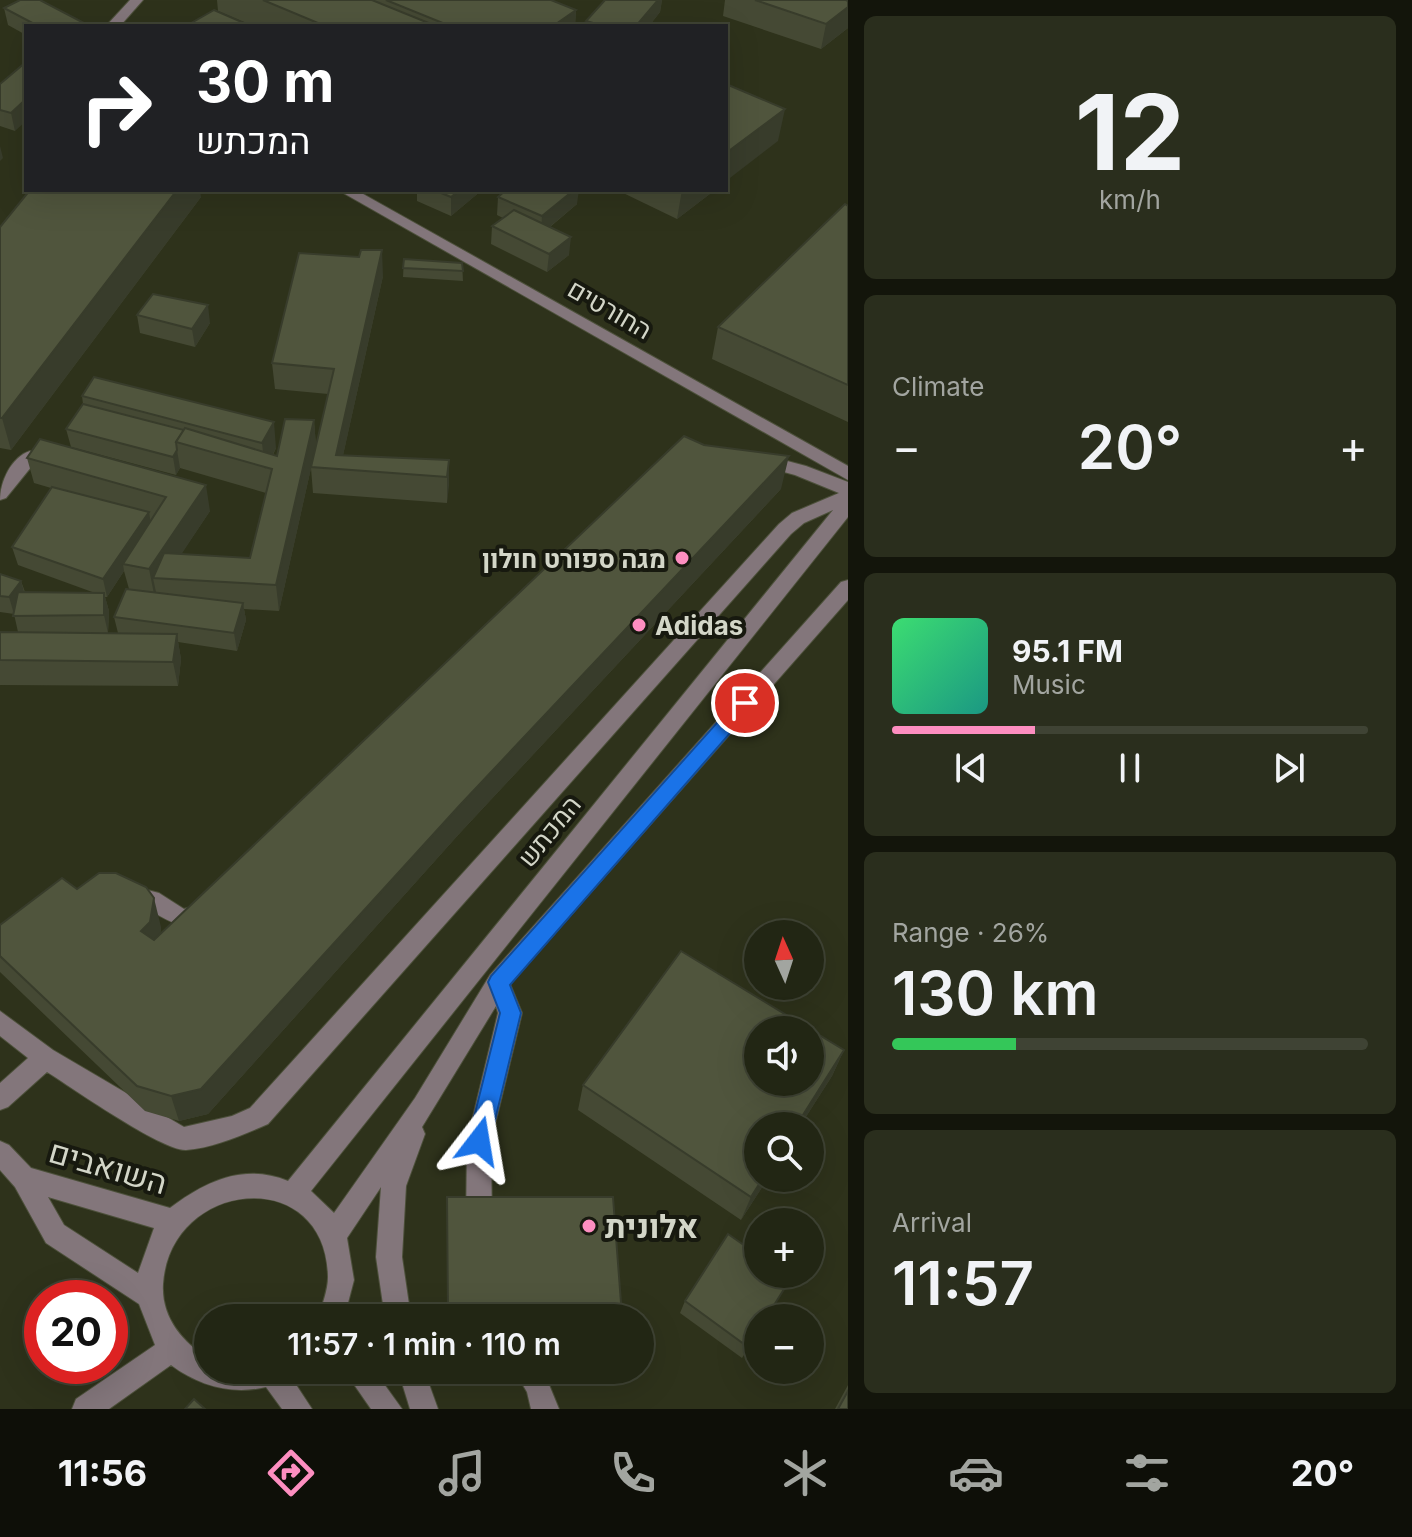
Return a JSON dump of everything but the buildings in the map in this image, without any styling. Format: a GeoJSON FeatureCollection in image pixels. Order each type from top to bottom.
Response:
{"type":"FeatureCollection","features":[{"type":"Feature","properties":{"kind":"street"},"geometry":{"type":"LineString","coordinates":[[115,24],[137,0]]}},
{"type":"Feature","properties":{"kind":"street","name":"החורטים"},"geometry":{"type":"LineString","coordinates":[[349,192],[848,474]]}},
{"type":"Feature","properties":{"kind":"street"},"geometry":{"type":"LineString","coordinates":[[0,494],[30,457]]}},
{"type":"Feature","properties":{"kind":"street"},"geometry":{"type":"LineString","coordinates":[[737,457],[800,470],[848,489]]}},
{"type":"Feature","properties":{"kind":"street"},"geometry":{"type":"LineString","coordinates":[[0,1022],[45,1058],[150,1123],[183,1139],[234,1127],[259,1116],[785,529],[798,518],[848,496]]}},
{"type":"Feature","properties":{"kind":"street","name":"המכתש"},"geometry":{"type":"LineString","coordinates":[[294,1193],[848,504]]}},
{"type":"Feature","properties":{"kind":"street"},"geometry":{"type":"LineString","coordinates":[[334,1235],[423,1106],[498,982],[848,587]]}},
{"type":"Feature","properties":{"kind":"street"},"geometry":{"type":"LineString","coordinates":[[112,890],[150,900],[178,918],[198,917],[218,902]]}},
{"type":"Feature","properties":{"kind":"street"},"geometry":{"type":"LineString","coordinates":[[198,917],[220,937]]}},
{"type":"Feature","properties":{"kind":"street"},"geometry":{"type":"LineString","coordinates":[[479,1246],[479,1141],[510,1013],[498,982]]}},
{"type":"Feature","properties":{"kind":"street"},"geometry":{"type":"LineString","coordinates":[[0,1099],[45,1058]]}},
{"type":"Feature","properties":{"kind":"street"},"geometry":{"type":"LineString","coordinates":[[396,1304],[389,1257],[394,1186],[423,1106]]}},
{"type":"Feature","properties":{"kind":"street","name":"השואבים"},"geometry":{"type":"LineString","coordinates":[[0,1153],[24,1178],[55,1234],[149,1295]]}},
{"type":"Feature","properties":{"kind":"street","name":"השואבים"},"geometry":{"type":"LineString","coordinates":[[24,1178],[173,1221]]}},
{"type":"Feature","properties":{"kind":"street"},"geometry":{"type":"LineString","coordinates":[[194,1366],[171,1349],[153,1315],[149,1276],[154,1257],[173,1221],[209,1193],[230,1185],[273,1185],[294,1193],[317,1211],[334,1235],[342,1267],[337,1304]]}},
{"type":"Feature","properties":{"kind":"street"},"geometry":{"type":"LineString","coordinates":[[86,1409],[171,1349]]}},
{"type":"Feature","properties":{"kind":"street"},"geometry":{"type":"LineString","coordinates":[[283,1384],[298,1409]]}},
{"type":"Feature","properties":{"kind":"street"},"geometry":{"type":"LineString","coordinates":[[368,1384],[388,1409]]}},
{"type":"Feature","properties":{"kind":"street"},"geometry":{"type":"LineString","coordinates":[[416,1384],[424,1409]]}},
{"type":"Feature","properties":{"kind":"street"},"geometry":{"type":"LineString","coordinates":[[537,1384],[545,1409]]}},
{"type":"Feature","properties":{"kind":"place","name":"מגה ספורט חולון"},"geometry":{"type":"Point","coordinates":[682,558]}},
{"type":"Feature","properties":{"kind":"place","name":"Adidas"},"geometry":{"type":"Point","coordinates":[639,625]}},
{"type":"Feature","properties":{"kind":"place","name":"אלונית"},"geometry":{"type":"Point","coordinates":[589,1226]}},
{"type":"Feature","properties":{"kind":"route"},"geometry":{"type":"LineString","coordinates":[[479,1141],[510,1013],[498,982],[745,703]]}}]}
